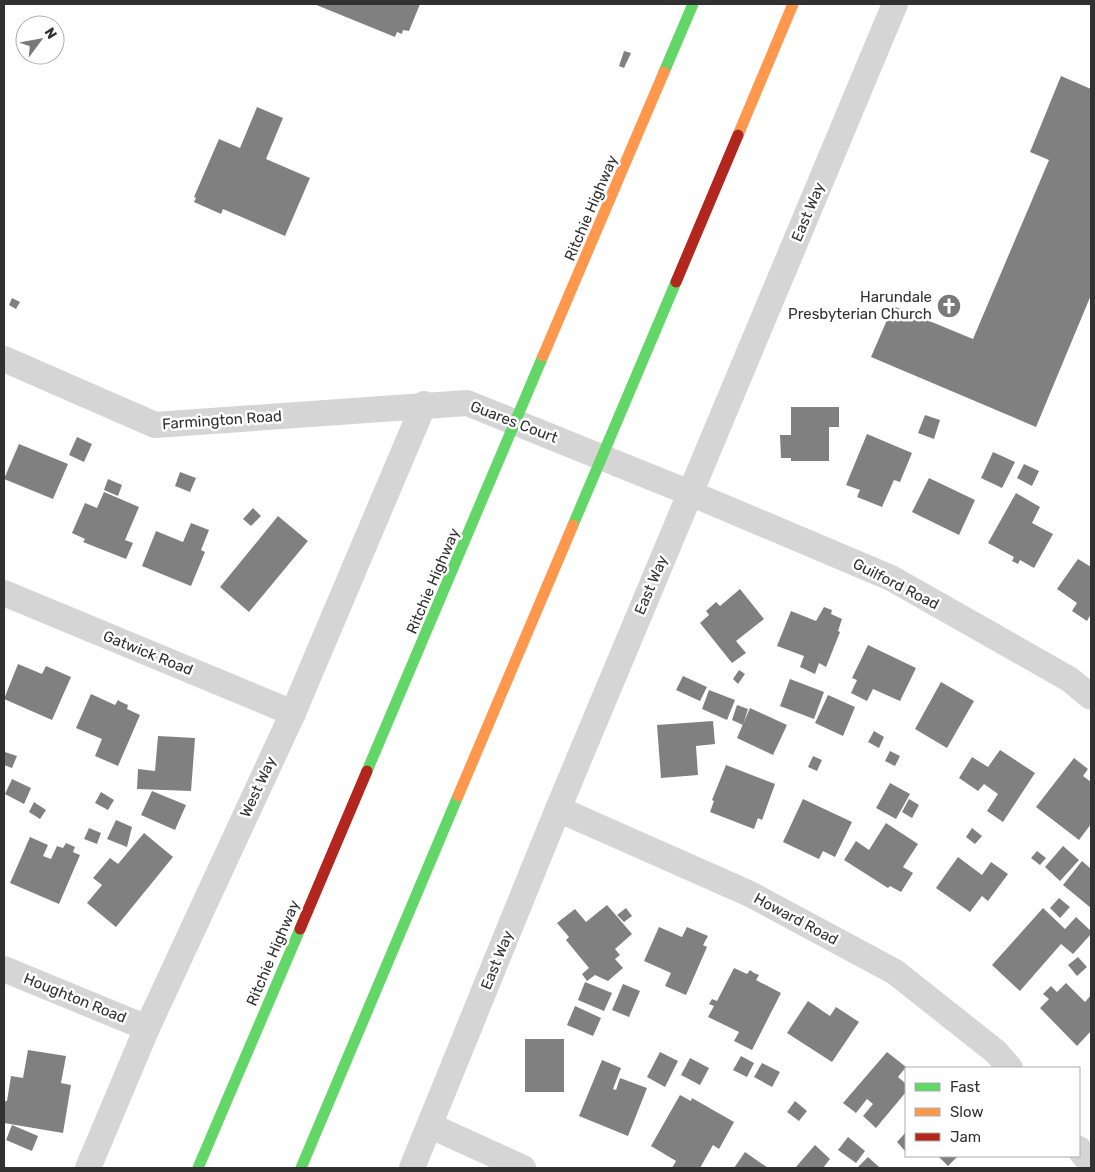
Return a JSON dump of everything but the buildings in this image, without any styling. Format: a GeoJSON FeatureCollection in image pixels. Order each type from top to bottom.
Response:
{"type":"FeatureCollection","features":[{"type":"Feature","properties":{"kind":"main road","name":"Ritchie Highway"},"geometry":{"type":"LineString","coordinates":[[198,1168],[693,4]]}},
{"type":"Feature","properties":{"kind":"main road"},"geometry":{"type":"LineString","coordinates":[[302,1168],[793,4]]}},
{"type":"Feature","properties":{"kind":"street","name":"East Way"},"geometry":{"type":"LineString","coordinates":[[412,1168],[431,1126],[558,809],[895,4]]}},
{"type":"Feature","properties":{"kind":"street","name":"Farmington Road"},"geometry":{"type":"LineString","coordinates":[[4,359],[155,425],[424,404]]}},
{"type":"Feature","properties":{"kind":"street","name":"Guares Court"},"geometry":{"type":"LineString","coordinates":[[424,404],[467,403],[690,493]]}},
{"type":"Feature","properties":{"kind":"street","name":"West Way"},"geometry":{"type":"LineString","coordinates":[[88,1168],[147,1028],[293,712],[424,404]]}},
{"type":"Feature","properties":{"kind":"street","name":"Guilford Road"},"geometry":{"type":"LineString","coordinates":[[690,493],[892,578],[1068,679],[1091,697]]}},
{"type":"Feature","properties":{"kind":"street","name":"Gatwick Road"},"geometry":{"type":"LineString","coordinates":[[4,593],[293,712]]}},
{"type":"Feature","properties":{"kind":"street","name":"Howard Road"},"geometry":{"type":"LineString","coordinates":[[558,809],[750,894],[895,972],[996,1052],[1009,1067]]}},
{"type":"Feature","properties":{"kind":"street","name":"Houghton Road"},"geometry":{"type":"LineString","coordinates":[[4,969],[147,1028]]}},
{"type":"Feature","properties":{"kind":"street"},"geometry":{"type":"LineString","coordinates":[[431,1126],[523,1168]]}},
{"type":"Feature","properties":{"kind":"street"},"geometry":{"type":"LineString","coordinates":[[1080,1151],[1091,1164]]}},
{"type":"Feature","properties":{"kind":"traffic: fast"},"geometry":{"type":"LineString","coordinates":[[664,72],[693,4]]}},
{"type":"Feature","properties":{"kind":"traffic: fast"},"geometry":{"type":"LineString","coordinates":[[573,525],[676,282]]}},
{"type":"Feature","properties":{"kind":"traffic: fast"},"geometry":{"type":"LineString","coordinates":[[367,771],[543,356]]}},
{"type":"Feature","properties":{"kind":"traffic: fast"},"geometry":{"type":"LineString","coordinates":[[301,1168],[458,796]]}},
{"type":"Feature","properties":{"kind":"traffic: fast"},"geometry":{"type":"LineString","coordinates":[[198,1168],[300,929]]}},
{"type":"Feature","properties":{"kind":"traffic: slow"},"geometry":{"type":"LineString","coordinates":[[738,135],[793,4]]}},
{"type":"Feature","properties":{"kind":"traffic: slow"},"geometry":{"type":"LineString","coordinates":[[543,356],[664,72]]}},
{"type":"Feature","properties":{"kind":"traffic: slow"},"geometry":{"type":"LineString","coordinates":[[458,796],[573,525]]}},
{"type":"Feature","properties":{"kind":"traffic: jam"},"geometry":{"type":"LineString","coordinates":[[676,282],[738,135]]}},
{"type":"Feature","properties":{"kind":"traffic: jam"},"geometry":{"type":"LineString","coordinates":[[300,929],[367,771]]}},
{"type":"Feature","properties":{"kind":"place","name":"Harundale Presbyterian Church"},"geometry":{"type":"Point","coordinates":[949,306]}}]}
